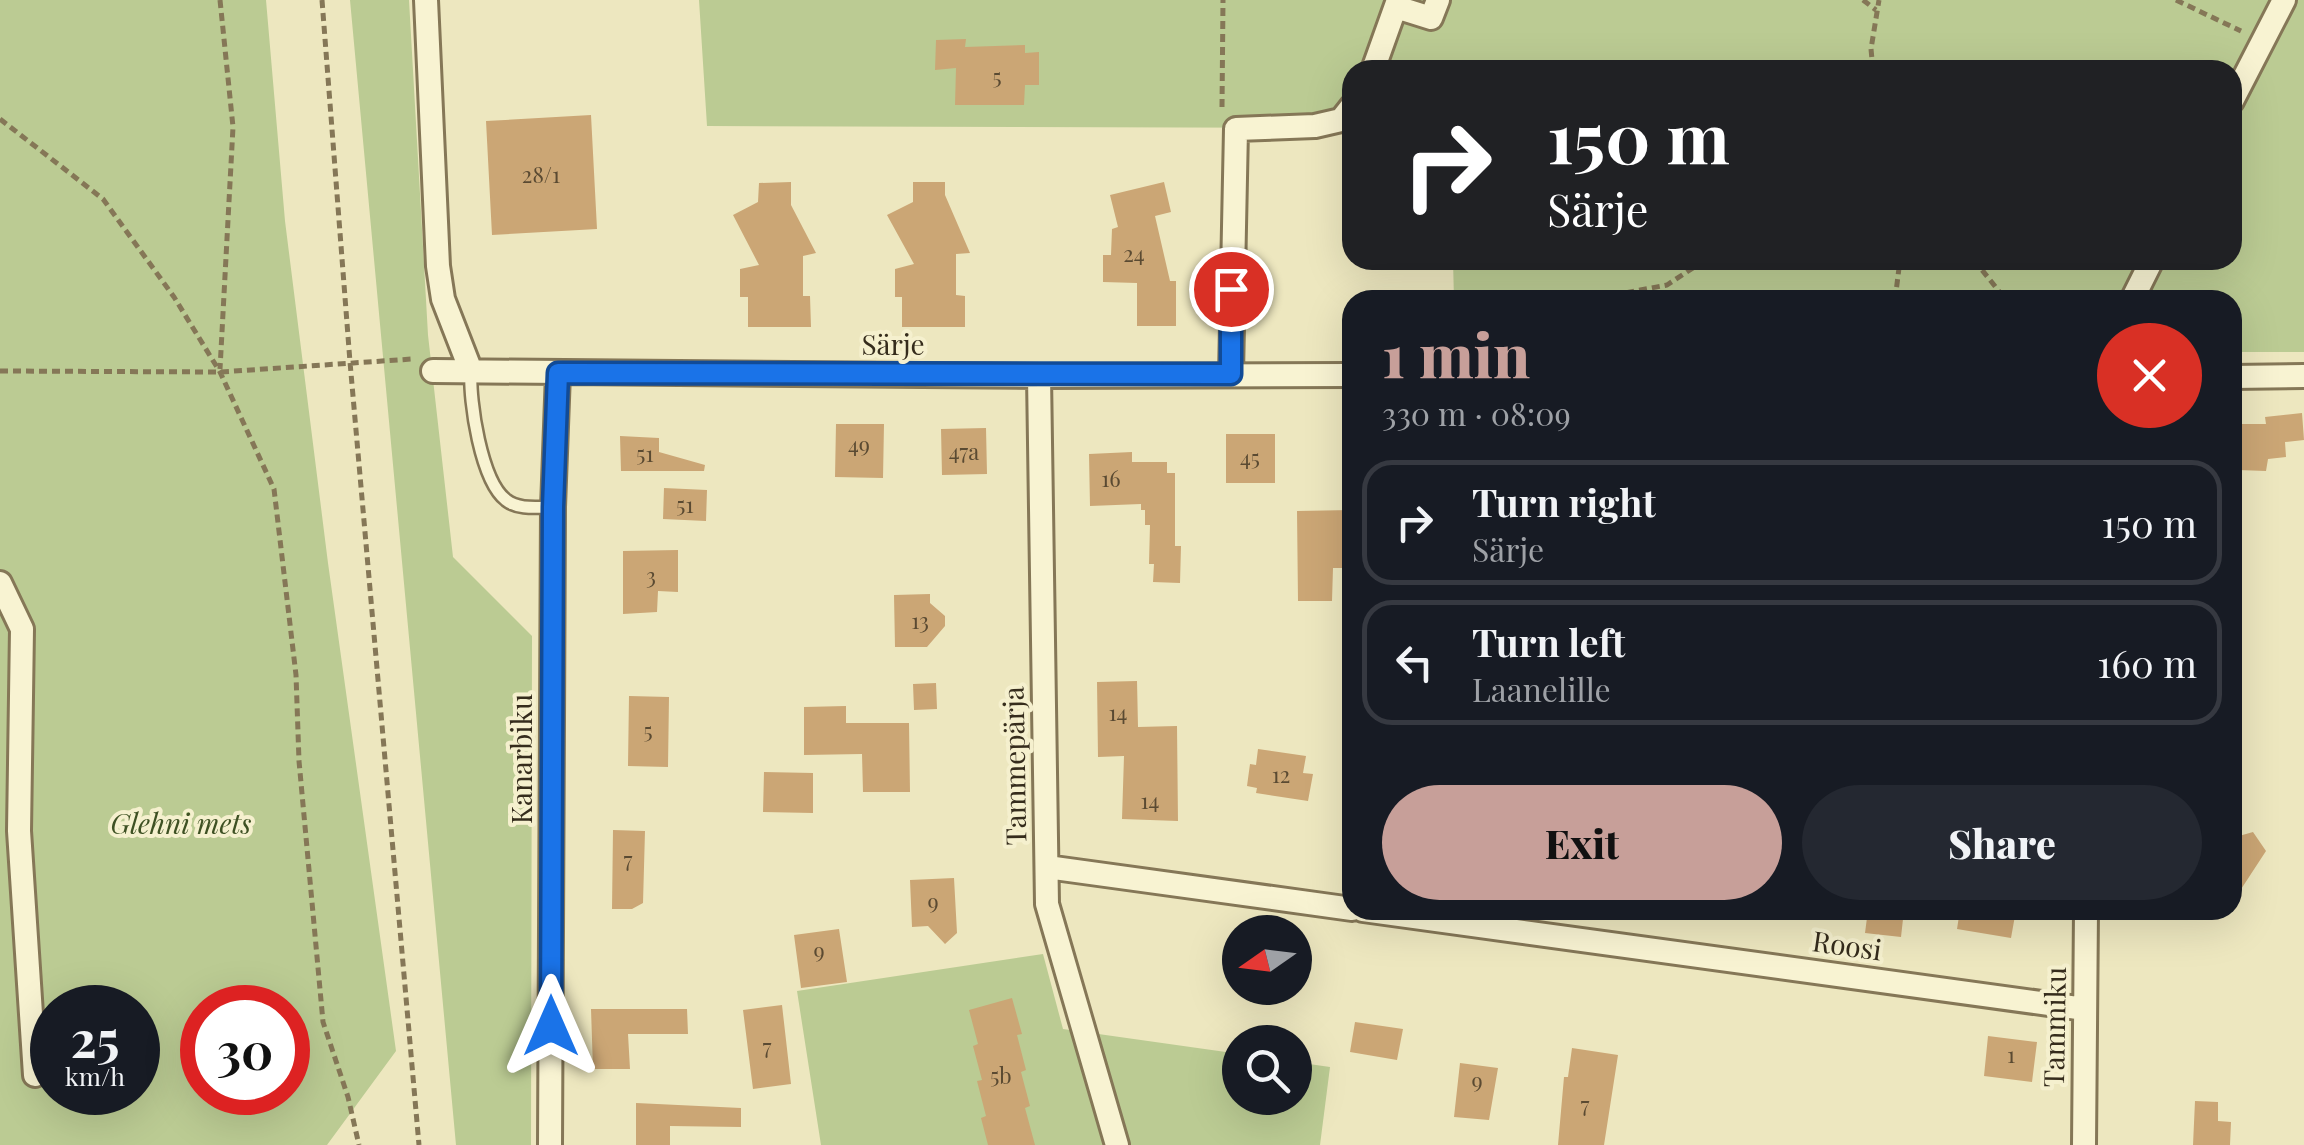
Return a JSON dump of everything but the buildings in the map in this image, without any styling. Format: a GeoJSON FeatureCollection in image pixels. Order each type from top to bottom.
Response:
{"type":"FeatureCollection","features":[{"type":"Feature","properties":{"kind":"street"},"geometry":{"type":"LineString","coordinates":[[426,0],[438,266],[443,299],[471,371]]}},
{"type":"Feature","properties":{"kind":"street"},"geometry":{"type":"LineString","coordinates":[[1376,60],[1397,3],[1431,18],[1438,0]]}},
{"type":"Feature","properties":{"kind":"street"},"geometry":{"type":"LineString","coordinates":[[2242,82],[2284,0]]}},
{"type":"Feature","properties":{"kind":"street"},"geometry":{"type":"LineString","coordinates":[[1231,374],[1236,129],[1315,126],[1342,120]]}},
{"type":"Feature","properties":{"kind":"street","name":"Särje"},"geometry":{"type":"LineString","coordinates":[[433,370],[1342,375]]}},
{"type":"Feature","properties":{"kind":"street","name":"Kanarbiku"},"geometry":{"type":"LineString","coordinates":[[550,1145],[553,507],[558,373]]}},
{"type":"Feature","properties":{"kind":"street","name":"Tammepärja"},"geometry":{"type":"LineString","coordinates":[[1039,376],[1047,904],[1117,1145]]}},
{"type":"Feature","properties":{"kind":"street"},"geometry":{"type":"LineString","coordinates":[[2242,377],[2304,376]]}},
{"type":"Feature","properties":{"kind":"street"},"geometry":{"type":"LineString","coordinates":[[0,583],[22,629],[19,831],[30,999]]}},
{"type":"Feature","properties":{"kind":"street"},"geometry":{"type":"LineString","coordinates":[[1047,867],[1342,907]]}},
{"type":"Feature","properties":{"kind":"street","name":"Roosi"},"geometry":{"type":"LineString","coordinates":[[1435,920],[2085,1010]]}},
{"type":"Feature","properties":{"kind":"street","name":"Tammiku"},"geometry":{"type":"LineString","coordinates":[[2084,1145],[2086,920]]}},
{"type":"Feature","properties":{"kind":"lane"},"geometry":{"type":"LineString","coordinates":[[471,371],[470,399],[492,484],[504,499],[517,506],[553,507]]}},
{"type":"Feature","properties":{"kind":"path"},"geometry":{"type":"LineString","coordinates":[[220,0],[232,128],[220,372]]}},
{"type":"Feature","properties":{"kind":"path"},"geometry":{"type":"LineString","coordinates":[[322,0],[419,1145]]}},
{"type":"Feature","properties":{"kind":"path"},"geometry":{"type":"LineString","coordinates":[[1862,0],[1877,10]]}},
{"type":"Feature","properties":{"kind":"path"},"geometry":{"type":"LineString","coordinates":[[1872,60],[1878,0]]}},
{"type":"Feature","properties":{"kind":"path"},"geometry":{"type":"LineString","coordinates":[[2176,0],[2263,41]]}},
{"type":"Feature","properties":{"kind":"path"},"geometry":{"type":"LineString","coordinates":[[0,119],[103,199],[174,297],[220,372],[274,488],[296,675],[299,761],[322,1022],[348,1097],[358,1145]]}},
{"type":"Feature","properties":{"kind":"path"},"geometry":{"type":"LineString","coordinates":[[1644,290],[1667,286],[1690,270]]}},
{"type":"Feature","properties":{"kind":"path"},"geometry":{"type":"LineString","coordinates":[[1982,270],[1998,290]]}},
{"type":"Feature","properties":{"kind":"path"},"geometry":{"type":"LineString","coordinates":[[0,371],[220,372],[416,359],[433,370]]}},
{"type":"Feature","properties":{"kind":"green space","name":"Glehni mets"},"geometry":{"type":"Polygon","coordinates":[[[0,0],[266,0],[285,221],[396,1051],[327,1145],[0,1145],[0,0]]]}},
{"type":"Feature","properties":{"kind":"green space"},"geometry":{"type":"Polygon","coordinates":[[[350,0],[409,0],[428,335],[453,557],[532,636],[531,1145],[456,1145],[350,0]]]}},
{"type":"Feature","properties":{"kind":"green space"},"geometry":{"type":"Polygon","coordinates":[[[699,0],[2304,0],[2304,352],[2242,352],[2242,290],[1454,290],[1453,270],[2242,270],[2242,60],[1342,60],[1342,128],[707,126],[699,0]]]}},
{"type":"Feature","properties":{"kind":"green space"},"geometry":{"type":"Polygon","coordinates":[[[1043,954],[1063,1029],[1222,1051],[1222,1115],[1312,1115],[1312,1064],[1330,1067],[1320,1145],[821,1145],[797,991],[1043,954]]]}},
{"type":"Feature","properties":{"kind":"route"},"geometry":{"type":"LineString","coordinates":[[551,1026],[553,507],[558,373],[1231,374],[1231,289]]}}]}
